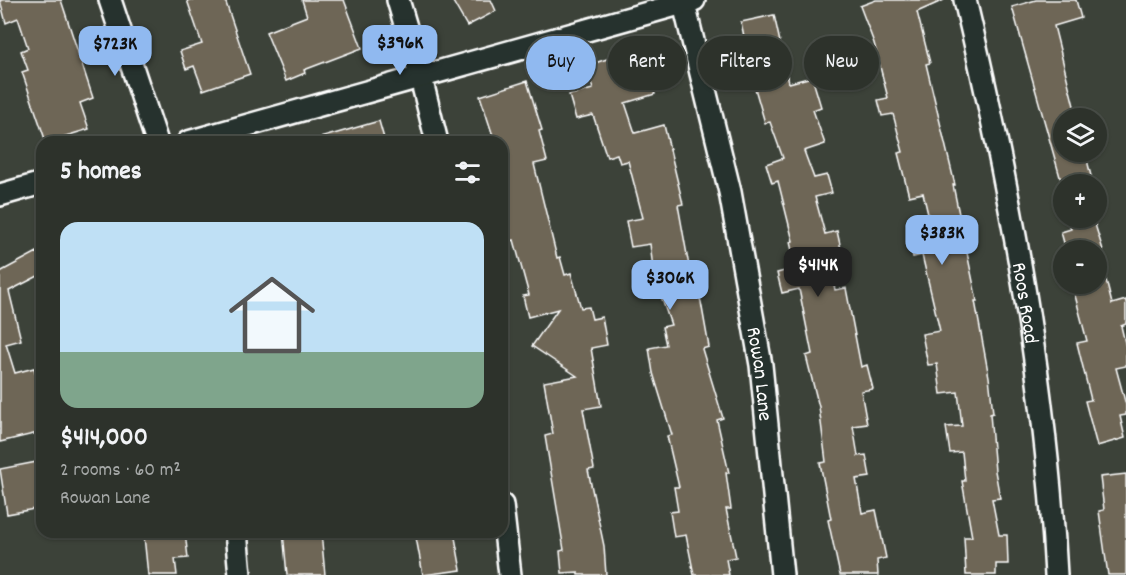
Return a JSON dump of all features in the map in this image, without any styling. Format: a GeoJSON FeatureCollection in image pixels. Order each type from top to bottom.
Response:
{"type":"FeatureCollection","features":[{"type":"Feature","properties":{"kind":"street"},"geometry":{"type":"LineString","coordinates":[[110,0],[155,136]]}},
{"type":"Feature","properties":{"kind":"street"},"geometry":{"type":"LineString","coordinates":[[398,0],[436,136]]}},
{"type":"Feature","properties":{"kind":"street","name":"Roos Road"},"geometry":{"type":"LineString","coordinates":[[965,0],[998,136],[1026,300],[1046,445],[1056,575]]}},
{"type":"Feature","properties":{"kind":"street"},"geometry":{"type":"LineString","coordinates":[[210,136],[687,1]]}},
{"type":"Feature","properties":{"kind":"street","name":"Rowan Lane"},"geometry":{"type":"LineString","coordinates":[[687,1],[730,192],[761,365],[783,575]]}},
{"type":"Feature","properties":{"kind":"street"},"geometry":{"type":"LineString","coordinates":[[0,195],[36,185]]}},
{"type":"Feature","properties":{"kind":"street"},"geometry":{"type":"LineString","coordinates":[[237,538],[240,575]]}},
{"type":"Feature","properties":{"kind":"street"},"geometry":{"type":"LineString","coordinates":[[506,538],[510,575]]}},
{"type":"Feature","properties":{"kind":"building"},"geometry":{"type":"Polygon","coordinates":[[[0,0],[61,0],[93,98],[80,103],[89,129],[66,136],[44,136],[22,72],[28,70],[21,51],[28,48],[18,18],[6,23],[0,0]]]}},
{"type":"Feature","properties":{"kind":"building"},"geometry":{"type":"Polygon","coordinates":[[[187,0],[225,0],[250,74],[203,90],[194,66],[186,69],[180,51],[202,44],[187,0]]]}},
{"type":"Feature","properties":{"kind":"building"},"geometry":{"type":"Polygon","coordinates":[[[302,0],[344,0],[362,48],[304,70],[305,73],[286,81],[266,32],[307,16],[302,0]]]}},
{"type":"Feature","properties":{"kind":"building"},"geometry":{"type":"Polygon","coordinates":[[[452,0],[491,0],[496,11],[467,26],[452,0]]]}},
{"type":"Feature","properties":{"kind":"building"},"geometry":{"type":"Polygon","coordinates":[[[876,0],[944,0],[917,12],[930,63],[926,64],[955,185],[953,185],[977,301],[975,301],[989,377],[995,471],[1000,498],[992,499],[999,535],[1007,535],[1008,564],[996,564],[996,575],[966,575],[964,537],[972,537],[962,481],[965,481],[962,452],[950,453],[946,427],[962,426],[958,392],[941,394],[937,364],[928,365],[922,334],[940,331],[922,255],[913,257],[908,232],[931,227],[923,193],[909,196],[898,153],[903,152],[893,114],[882,116],[878,100],[888,98],[879,63],[879,36],[871,36],[860,6],[876,0]]]}},
{"type":"Feature","properties":{"kind":"building"},"geometry":{"type":"Polygon","coordinates":[[[1036,0],[1076,0],[1081,18],[1054,26],[1074,108],[1053,108],[1053,152],[1012,7],[1036,0]]]}},
{"type":"Feature","properties":{"kind":"building"},"geometry":{"type":"Polygon","coordinates":[[[774,15],[779,36],[744,36],[741,22],[774,15]]]}},
{"type":"Feature","properties":{"kind":"building"},"geometry":{"type":"Polygon","coordinates":[[[608,59],[608,90],[654,90],[655,94],[625,103],[635,133],[664,125],[683,204],[678,205],[689,266],[701,302],[709,347],[702,349],[723,418],[717,420],[729,473],[726,473],[731,509],[726,509],[736,557],[726,559],[729,575],[694,575],[686,535],[674,537],[670,512],[678,511],[674,487],[679,487],[667,436],[672,435],[653,373],[649,348],[666,345],[662,327],[671,325],[654,276],[650,244],[631,247],[626,221],[643,218],[628,161],[620,163],[617,154],[607,157],[593,115],[576,119],[569,95],[596,90],[596,63],[608,59]]]}},
{"type":"Feature","properties":{"kind":"building"},"geometry":{"type":"Polygon","coordinates":[[[804,79],[804,90],[816,90],[821,107],[813,110],[825,144],[804,151],[814,178],[827,175],[832,193],[815,197],[825,234],[837,231],[841,249],[827,252],[835,290],[846,288],[861,367],[867,365],[873,389],[861,391],[867,424],[853,426],[858,456],[866,455],[870,477],[856,479],[862,513],[876,510],[886,558],[877,560],[878,575],[840,575],[828,520],[831,519],[820,463],[826,462],[819,407],[806,356],[812,354],[799,289],[782,293],[777,273],[796,268],[790,242],[793,241],[778,181],[772,183],[766,164],[783,158],[770,122],[765,123],[755,90],[792,90],[792,82],[804,79]]]}},
{"type":"Feature","properties":{"kind":"building"},"geometry":{"type":"Polygon","coordinates":[[[526,81],[526,90],[530,90],[542,130],[539,131],[547,161],[534,164],[557,258],[560,257],[565,275],[571,273],[581,308],[589,307],[592,319],[602,317],[607,345],[591,348],[601,406],[583,409],[594,469],[588,470],[604,546],[606,575],[562,573],[560,551],[564,550],[545,436],[553,434],[544,382],[577,376],[532,346],[558,309],[528,317],[523,296],[529,295],[514,240],[510,241],[508,231],[508,136],[493,136],[480,96],[526,81]]]}},
{"type":"Feature","properties":{"kind":"building"},"geometry":{"type":"Polygon","coordinates":[[[379,121],[383,136],[327,136],[379,121]]]}},
{"type":"Feature","properties":{"kind":"building"},"geometry":{"type":"Polygon","coordinates":[[[1056,162],[1088,162],[1090,174],[1059,174],[1056,162]]]}},
{"type":"Feature","properties":{"kind":"building"},"geometry":{"type":"Polygon","coordinates":[[[1096,228],[1100,240],[1063,240],[1061,232],[1071,229],[1096,228]]]}},
{"type":"Feature","properties":{"kind":"building"},"geometry":{"type":"Polygon","coordinates":[[[36,253],[36,277],[9,291],[21,340],[6,344],[15,373],[34,368],[36,433],[0,442],[0,272],[36,253]]]}},
{"type":"Feature","properties":{"kind":"building"},"geometry":{"type":"Polygon","coordinates":[[[1107,284],[1112,304],[1126,300],[1126,324],[1121,326],[1126,347],[1126,366],[1116,368],[1126,405],[1126,415],[1120,416],[1125,438],[1097,446],[1085,401],[1091,400],[1077,343],[1087,341],[1075,294],[1107,294],[1107,284]]]}},
{"type":"Feature","properties":{"kind":"building"},"geometry":{"type":"Polygon","coordinates":[[[36,462],[36,509],[7,514],[0,469],[36,462]]]}},
{"type":"Feature","properties":{"kind":"building"},"geometry":{"type":"Polygon","coordinates":[[[1126,474],[1126,575],[1108,575],[1099,511],[1104,510],[1100,477],[1126,474]]]}},
{"type":"Feature","properties":{"kind":"building"},"geometry":{"type":"Polygon","coordinates":[[[144,538],[186,538],[188,558],[175,559],[177,575],[148,575],[144,538]]]}},
{"type":"Feature","properties":{"kind":"building"},"geometry":{"type":"Polygon","coordinates":[[[284,538],[322,538],[325,575],[287,575],[284,538]]]}},
{"type":"Feature","properties":{"kind":"building"},"geometry":{"type":"Polygon","coordinates":[[[416,538],[455,538],[461,570],[423,575],[416,538]]]}}]}
